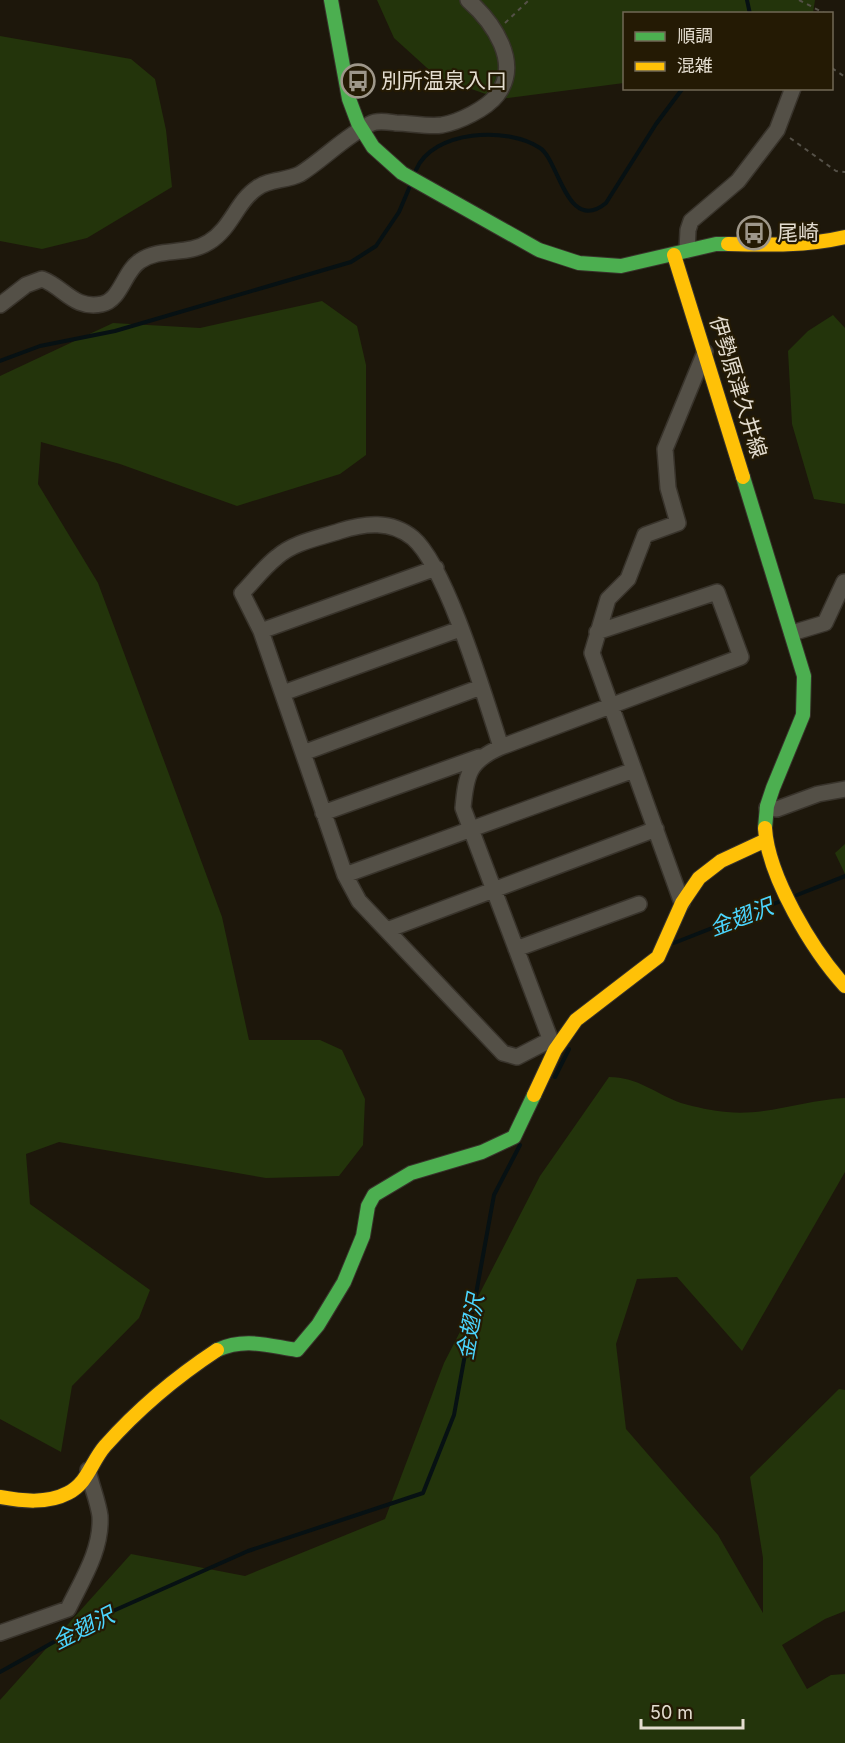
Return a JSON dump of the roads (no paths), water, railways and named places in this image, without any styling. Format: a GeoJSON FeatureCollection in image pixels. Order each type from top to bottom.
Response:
{"type":"FeatureCollection","features":[{"type":"Feature","properties":{"kind":"main road"},"geometry":{"type":"LineString","coordinates":[[331,0],[347,89],[361,128],[376,151],[402,173],[555,256],[579,263],[607,266],[635,264],[716,244],[780,245],[825,242],[845,237]]}},
{"type":"Feature","properties":{"kind":"main road","name":"伊勢原津久井線"},"geometry":{"type":"LineString","coordinates":[[680,252],[705,352],[804,676],[806,696],[803,719],[799,735],[772,790],[766,808],[766,840],[770,856],[808,932],[829,967],[845,986]]}},
{"type":"Feature","properties":{"kind":"main road"},"geometry":{"type":"LineString","coordinates":[[0,1497],[39,1501],[63,1495],[79,1486],[101,1450],[123,1427],[189,1370],[222,1347],[232,1343],[256,1343],[297,1350],[321,1322],[333,1300],[364,1234],[368,1204],[378,1191],[447,1161],[502,1144],[514,1137],[552,1045],[576,1020],[658,957],[682,903],[699,878],[720,861],[766,840]]}},
{"type":"Feature","properties":{"kind":"street"},"geometry":{"type":"LineString","coordinates":[[0,305],[26,285],[42,279],[75,302],[104,304],[114,297],[137,262],[157,254],[198,248],[208,243],[231,221],[257,187],[298,175],[361,128],[374,122],[442,125],[482,109],[497,95],[504,81],[506,61],[503,45],[495,32],[468,0]]}},
{"type":"Feature","properties":{"kind":"street"},"geometry":{"type":"LineString","coordinates":[[680,252],[691,221],[738,181],[777,130],[792,90]]}},
{"type":"Feature","properties":{"kind":"street"},"geometry":{"type":"LineString","coordinates":[[682,903],[592,653],[608,599],[628,579],[645,535],[678,524],[668,488],[665,449],[705,352]]}},
{"type":"Feature","properties":{"kind":"street"},"geometry":{"type":"LineString","coordinates":[[479,757],[470,772],[464,792],[463,808],[552,1045],[517,1057],[502,1053],[359,901],[345,875],[261,631],[242,593],[277,557],[297,544],[361,525],[376,524],[392,526],[412,537],[424,549],[436,568],[501,747]]}},
{"type":"Feature","properties":{"kind":"street"},"geometry":{"type":"LineString","coordinates":[[261,631],[436,568]]}},
{"type":"Feature","properties":{"kind":"street"},"geometry":{"type":"LineString","coordinates":[[792,633],[825,623],[844,582]]}},
{"type":"Feature","properties":{"kind":"street"},"geometry":{"type":"LineString","coordinates":[[323,813],[479,757],[741,657],[717,592],[597,632]]}},
{"type":"Feature","properties":{"kind":"street"},"geometry":{"type":"LineString","coordinates":[[283,693],[460,629]]}},
{"type":"Feature","properties":{"kind":"street"},"geometry":{"type":"LineString","coordinates":[[303,753],[481,687]]}},
{"type":"Feature","properties":{"kind":"street"},"geometry":{"type":"LineString","coordinates":[[345,875],[634,770]]}},
{"type":"Feature","properties":{"kind":"street"},"geometry":{"type":"LineString","coordinates":[[766,808],[777,809],[818,794],[845,789]]}},
{"type":"Feature","properties":{"kind":"street"},"geometry":{"type":"LineString","coordinates":[[387,930],[656,829]]}},
{"type":"Feature","properties":{"kind":"street"},"geometry":{"type":"LineString","coordinates":[[516,949],[639,904]]}},
{"type":"Feature","properties":{"kind":"street"},"geometry":{"type":"LineString","coordinates":[[0,1633],[68,1609],[94,1556],[100,1534],[100,1514],[88,1470]]}},
{"type":"Feature","properties":{"kind":"waterway"},"geometry":{"type":"LineString","coordinates":[[747,0],[750,12]]}},
{"type":"Feature","properties":{"kind":"waterway"},"geometry":{"type":"LineString","coordinates":[[416,170],[425,157],[438,147],[454,140],[472,136],[509,137],[526,141],[540,148],[547,155],[573,203],[582,210],[593,210],[606,203],[656,124],[682,90]]}},
{"type":"Feature","properties":{"kind":"waterway"},"geometry":{"type":"LineString","coordinates":[[0,361],[40,346],[115,331],[351,262],[376,246],[399,212],[410,186]]}},
{"type":"Feature","properties":{"kind":"waterway","name":"金翅沢"},"geometry":{"type":"LineString","coordinates":[[797,895],[845,876]]}},
{"type":"Feature","properties":{"kind":"waterway","name":"金翅沢"},"geometry":{"type":"LineString","coordinates":[[674,943],[781,901]]}},
{"type":"Feature","properties":{"kind":"waterway","name":"金翅沢"},"geometry":{"type":"LineString","coordinates":[[555,1077],[569,1049]]}},
{"type":"Feature","properties":{"kind":"waterway","name":"金翅沢"},"geometry":{"type":"LineString","coordinates":[[0,1672],[95,1619],[248,1551],[423,1493],[454,1415],[494,1195],[520,1145]]}},
{"type":"Feature","properties":{"kind":"place","name":"別所温泉入口"},"geometry":{"type":"Point","coordinates":[358,81]}},
{"type":"Feature","properties":{"kind":"place","name":"尾崎"},"geometry":{"type":"Point","coordinates":[754,233]}}]}
